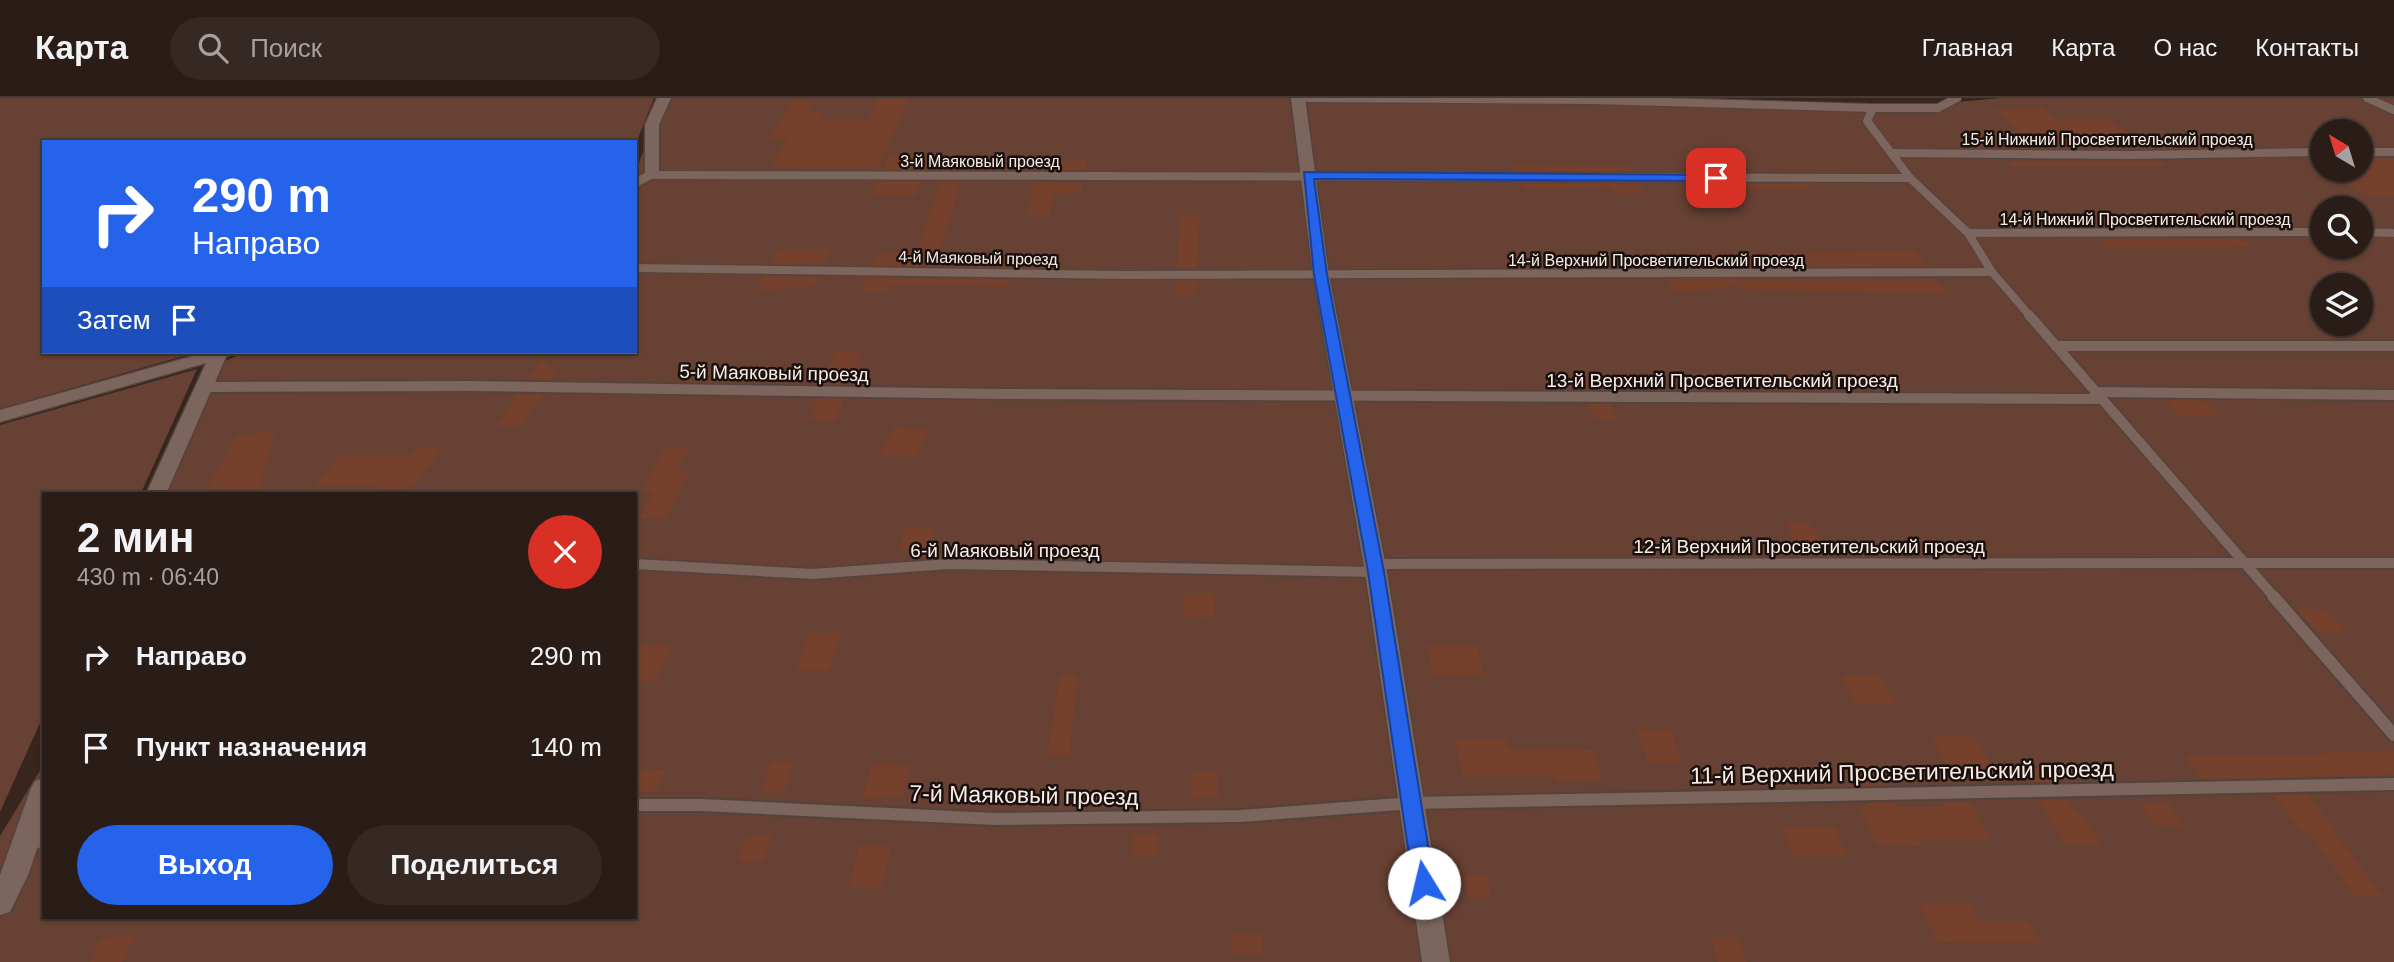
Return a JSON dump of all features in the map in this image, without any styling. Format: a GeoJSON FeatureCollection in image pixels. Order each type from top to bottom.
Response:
{"type":"FeatureCollection","features":[{"type":"Feature","properties":{"kind":"street"},"geometry":{"type":"LineString","coordinates":[[637,183],[652,175],[649,138],[655,108],[664,98]]}},
{"type":"Feature","properties":{"kind":"street"},"geometry":{"type":"LineString","coordinates":[[1298,98],[1321,275],[1376,568],[1436,962]]}},
{"type":"Feature","properties":{"kind":"street"},"geometry":{"type":"LineString","coordinates":[[0,416],[219,354]]}},
{"type":"Feature","properties":{"kind":"street"},"geometry":{"type":"LineString","coordinates":[[157,492],[204,387],[222,354]]}},
{"type":"Feature","properties":{"kind":"street"},"geometry":{"type":"LineString","coordinates":[[0,903],[33,844],[42,798]]}},
{"type":"Feature","properties":{"kind":"lane"},"geometry":{"type":"LineString","coordinates":[[1307,98],[1593,100],[1873,108],[1938,108],[1957,98]]}},
{"type":"Feature","properties":{"kind":"lane"},"geometry":{"type":"LineString","coordinates":[[2367,98],[2393,109]]}},
{"type":"Feature","properties":{"kind":"lane"},"geometry":{"type":"LineString","coordinates":[[1873,108],[1867,121],[1910,178],[1968,233],[1992,272],[2394,735]]}},
{"type":"Feature","properties":{"kind":"lane","name":"15-й Нижний Просветительский проезд"},"geometry":{"type":"LineString","coordinates":[[1892,153],[2133,155],[2310,152]]}},
{"type":"Feature","properties":{"kind":"lane"},"geometry":{"type":"LineString","coordinates":[[2373,152],[2394,152]]}},
{"type":"Feature","properties":{"kind":"lane","name":"3-й Маяковый проезд"},"geometry":{"type":"LineString","coordinates":[[652,175],[1910,178]]}},
{"type":"Feature","properties":{"kind":"lane","name":"14-й Нижний Просветительский проезд"},"geometry":{"type":"LineString","coordinates":[[1968,233],[2310,232]]}},
{"type":"Feature","properties":{"kind":"lane"},"geometry":{"type":"LineString","coordinates":[[2373,232],[2394,233]]}},
{"type":"Feature","properties":{"kind":"lane","name":"4-й Маяковый проезд"},"geometry":{"type":"LineString","coordinates":[[637,268],[1321,275]]}},
{"type":"Feature","properties":{"kind":"lane","name":"14-й Верхний Просветительский проезд"},"geometry":{"type":"LineString","coordinates":[[1321,275],[1992,272]]}},
{"type":"Feature","properties":{"kind":"lane"},"geometry":{"type":"LineString","coordinates":[[2056,346],[2394,346]]}},
{"type":"Feature","properties":{"kind":"lane","name":"5-й Маяковый проезд"},"geometry":{"type":"LineString","coordinates":[[204,387],[471,386],[1343,396]]}},
{"type":"Feature","properties":{"kind":"lane","name":"13-й Верхний Просветительский проезд"},"geometry":{"type":"LineString","coordinates":[[1343,396],[2394,395]]}},
{"type":"Feature","properties":{"kind":"lane","name":"12-й Верхний Просветительский проезд"},"geometry":{"type":"LineString","coordinates":[[1376,568],[2243,562],[2394,564]]}},
{"type":"Feature","properties":{"kind":"lane","name":"6-й Маяковый проезд"},"geometry":{"type":"LineString","coordinates":[[637,564],[812,574],[949,564],[1376,568]]}},
{"type":"Feature","properties":{"kind":"lane","name":"11-й Верхний Просветительский проезд"},"geometry":{"type":"LineString","coordinates":[[1412,803],[2394,784]]}},
{"type":"Feature","properties":{"kind":"lane","name":"7-й Маяковый проезд"},"geometry":{"type":"LineString","coordinates":[[637,805],[701,805],[996,819],[1241,817],[1412,803]]}},
{"type":"Feature","properties":{"kind":"shaded area"},"geometry":{"type":"Polygon","coordinates":[[[0,98],[654,98],[637,141],[42,140],[42,354],[190,354],[0,409],[0,98]]]}},
{"type":"Feature","properties":{"kind":"shaded area"},"geometry":{"type":"Polygon","coordinates":[[[662,98],[1708,98],[1905,107],[2000,98],[2394,98],[2394,962],[0,962],[0,836],[42,767],[42,919],[637,919],[637,492],[165,492],[223,362],[241,354],[637,354],[637,168],[662,98]]]}},
{"type":"Feature","properties":{"kind":"shaded area"},"geometry":{"type":"Polygon","coordinates":[[[197,369],[141,492],[42,492],[42,718],[0,812],[0,425],[197,369]]]}},
{"type":"Feature","properties":{"kind":"building"},"geometry":{"type":"Polygon","coordinates":[[[878,100],[908,100],[879,168],[770,168],[787,139],[770,139],[792,101],[814,101],[808,112],[824,112],[820,120],[868,120],[878,100]]]}},
{"type":"Feature","properties":{"kind":"building"},"geometry":{"type":"Polygon","coordinates":[[[2043,108],[2056,119],[2109,119],[2147,148],[1992,147],[1975,132],[2019,131],[1993,109],[2043,108]]]}},
{"type":"Feature","properties":{"kind":"building"},"geometry":{"type":"Polygon","coordinates":[[[950,153],[969,159],[965,169],[945,169],[950,153]]]}},
{"type":"Feature","properties":{"kind":"building"},"geometry":{"type":"Polygon","coordinates":[[[889,155],[932,155],[927,169],[883,169],[889,155]]]}},
{"type":"Feature","properties":{"kind":"building"},"geometry":{"type":"Polygon","coordinates":[[[2373,159],[2394,159],[2394,196],[2364,196],[2343,182],[2373,182],[2373,159]]]}},
{"type":"Feature","properties":{"kind":"building"},"geometry":{"type":"Polygon","coordinates":[[[1040,160],[1087,160],[1085,169],[1037,169],[1040,160]]]}},
{"type":"Feature","properties":{"kind":"building"},"geometry":{"type":"Polygon","coordinates":[[[2006,161],[2163,161],[2169,166],[2013,167],[2006,161]]]}},
{"type":"Feature","properties":{"kind":"building"},"geometry":{"type":"Polygon","coordinates":[[[1513,166],[1629,166],[1632,171],[1516,171],[1513,166]]]}},
{"type":"Feature","properties":{"kind":"building"},"geometry":{"type":"Polygon","coordinates":[[[877,182],[921,182],[916,196],[871,195],[877,182]]]}},
{"type":"Feature","properties":{"kind":"building"},"geometry":{"type":"Polygon","coordinates":[[[940,182],[961,182],[940,250],[946,250],[944,258],[1014,259],[1013,267],[872,265],[877,254],[917,252],[940,182]]]}},
{"type":"Feature","properties":{"kind":"building"},"geometry":{"type":"Polygon","coordinates":[[[1034,182],[1083,183],[1081,193],[1054,193],[1049,216],[1026,215],[1034,182]]]}},
{"type":"Feature","properties":{"kind":"building"},"geometry":{"type":"Polygon","coordinates":[[[1522,184],[1640,184],[1645,193],[1613,193],[1610,188],[1524,189],[1522,184]]]}},
{"type":"Feature","properties":{"kind":"building"},"geometry":{"type":"Polygon","coordinates":[[[1739,184],[1808,184],[1811,189],[1743,190],[1739,184]]]}},
{"type":"Feature","properties":{"kind":"building"},"geometry":{"type":"Polygon","coordinates":[[[1180,214],[1200,215],[1197,268],[1177,268],[1180,214]]]}},
{"type":"Feature","properties":{"kind":"building"},"geometry":{"type":"Polygon","coordinates":[[[2213,214],[2228,226],[2086,226],[2077,218],[2213,214]]]}},
{"type":"Feature","properties":{"kind":"building"},"geometry":{"type":"Polygon","coordinates":[[[2100,239],[2244,239],[2254,247],[2108,248],[2100,239]]]}},
{"type":"Feature","properties":{"kind":"building"},"geometry":{"type":"Polygon","coordinates":[[[778,249],[829,249],[830,253],[825,264],[771,263],[778,249]]]}},
{"type":"Feature","properties":{"kind":"building"},"geometry":{"type":"Polygon","coordinates":[[[1915,251],[1926,266],[1660,267],[1654,255],[1915,251]]]}},
{"type":"Feature","properties":{"kind":"building"},"geometry":{"type":"Polygon","coordinates":[[[764,276],[819,277],[815,287],[756,291],[764,276]]]}},
{"type":"Feature","properties":{"kind":"building"},"geometry":{"type":"Polygon","coordinates":[[[867,278],[1009,280],[1008,287],[891,285],[888,292],[861,292],[867,278]]]}},
{"type":"Feature","properties":{"kind":"building"},"geometry":{"type":"Polygon","coordinates":[[[1936,279],[1948,294],[1736,289],[1733,284],[1723,289],[1673,292],[1667,280],[1936,279]]]}},
{"type":"Feature","properties":{"kind":"building"},"geometry":{"type":"Polygon","coordinates":[[[1176,281],[1197,281],[1196,295],[1175,295],[1176,281]]]}},
{"type":"Feature","properties":{"kind":"building"},"geometry":{"type":"Polygon","coordinates":[[[836,351],[862,351],[850,384],[823,384],[836,351]]]}},
{"type":"Feature","properties":{"kind":"building"},"geometry":{"type":"Polygon","coordinates":[[[541,360],[557,371],[552,380],[528,379],[541,360]]]}},
{"type":"Feature","properties":{"kind":"building"},"geometry":{"type":"Polygon","coordinates":[[[1577,374],[1600,374],[1606,389],[1583,389],[1577,374]]]}},
{"type":"Feature","properties":{"kind":"building"},"geometry":{"type":"Polygon","coordinates":[[[518,394],[542,395],[521,426],[496,426],[518,394]]]}},
{"type":"Feature","properties":{"kind":"building"},"geometry":{"type":"Polygon","coordinates":[[[817,399],[844,399],[836,421],[809,420],[817,399]]]}},
{"type":"Feature","properties":{"kind":"building"},"geometry":{"type":"Polygon","coordinates":[[[2165,400],[2206,401],[2221,415],[2180,416],[2165,400]]]}},
{"type":"Feature","properties":{"kind":"building"},"geometry":{"type":"Polygon","coordinates":[[[1588,404],[1611,404],[1617,420],[1594,420],[1588,404]]]}},
{"type":"Feature","properties":{"kind":"building"},"geometry":{"type":"Polygon","coordinates":[[[894,427],[929,430],[916,457],[879,455],[894,427]]]}},
{"type":"Feature","properties":{"kind":"building"},"geometry":{"type":"Polygon","coordinates":[[[275,431],[259,492],[205,492],[237,435],[275,431]]]}},
{"type":"Feature","properties":{"kind":"building"},"geometry":{"type":"Polygon","coordinates":[[[417,447],[443,447],[414,487],[408,487],[404,492],[376,492],[380,486],[314,486],[339,456],[410,456],[417,447]]]}},
{"type":"Feature","properties":{"kind":"building"},"geometry":{"type":"Polygon","coordinates":[[[665,447],[690,447],[677,473],[689,473],[666,519],[640,518],[653,492],[642,492],[665,447]]]}},
{"type":"Feature","properties":{"kind":"building"},"geometry":{"type":"Polygon","coordinates":[[[1785,522],[1810,522],[1824,548],[1799,548],[1785,522]]]}},
{"type":"Feature","properties":{"kind":"building"},"geometry":{"type":"Polygon","coordinates":[[[905,527],[935,527],[929,550],[898,550],[905,527]]]}},
{"type":"Feature","properties":{"kind":"building"},"geometry":{"type":"Polygon","coordinates":[[[1184,593],[1215,593],[1214,618],[1183,617],[1184,593]]]}},
{"type":"Feature","properties":{"kind":"building"},"geometry":{"type":"Polygon","coordinates":[[[2296,609],[2326,609],[2347,632],[2317,632],[2296,609]]]}},
{"type":"Feature","properties":{"kind":"building"},"geometry":{"type":"Polygon","coordinates":[[[809,633],[841,633],[829,671],[796,670],[809,633]]]}},
{"type":"Feature","properties":{"kind":"building"},"geometry":{"type":"Polygon","coordinates":[[[1427,645],[1477,645],[1484,675],[1432,675],[1427,645]]]}},
{"type":"Feature","properties":{"kind":"building"},"geometry":{"type":"Polygon","coordinates":[[[637,646],[671,646],[656,681],[637,681],[637,646]]]}},
{"type":"Feature","properties":{"kind":"building"},"geometry":{"type":"Polygon","coordinates":[[[1060,674],[1078,676],[1069,755],[1047,755],[1060,674]]]}},
{"type":"Feature","properties":{"kind":"building"},"geometry":{"type":"Polygon","coordinates":[[[1842,676],[1881,676],[1895,704],[1855,704],[1842,676]]]}},
{"type":"Feature","properties":{"kind":"building"},"geometry":{"type":"Polygon","coordinates":[[[1637,730],[1671,730],[1682,763],[1648,763],[1637,730]]]}},
{"type":"Feature","properties":{"kind":"building"},"geometry":{"type":"Polygon","coordinates":[[[1931,736],[1975,736],[1998,778],[1953,778],[1931,736]]]}},
{"type":"Feature","properties":{"kind":"building"},"geometry":{"type":"Polygon","coordinates":[[[1455,739],[1507,740],[1509,749],[1594,750],[1602,781],[1555,781],[1553,775],[1462,775],[1455,739]]]}},
{"type":"Feature","properties":{"kind":"building"},"geometry":{"type":"Polygon","coordinates":[[[2394,751],[2394,775],[2201,779],[2184,755],[2325,755],[2323,752],[2394,751]]]}},
{"type":"Feature","properties":{"kind":"building"},"geometry":{"type":"Polygon","coordinates":[[[771,762],[794,762],[785,791],[761,791],[771,762]]]}},
{"type":"Feature","properties":{"kind":"building"},"geometry":{"type":"Polygon","coordinates":[[[1876,763],[1887,785],[1860,786],[1850,764],[1876,763]]]}},
{"type":"Feature","properties":{"kind":"building"},"geometry":{"type":"Polygon","coordinates":[[[872,764],[910,765],[902,798],[863,797],[872,764]]]}},
{"type":"Feature","properties":{"kind":"building"},"geometry":{"type":"Polygon","coordinates":[[[2049,767],[2058,782],[2029,782],[2020,768],[2049,767]]]}},
{"type":"Feature","properties":{"kind":"building"},"geometry":{"type":"Polygon","coordinates":[[[637,769],[665,770],[656,792],[637,791],[637,769]]]}},
{"type":"Feature","properties":{"kind":"building"},"geometry":{"type":"Polygon","coordinates":[[[1192,772],[1218,772],[1218,798],[1191,798],[1192,772]]]}},
{"type":"Feature","properties":{"kind":"building"},"geometry":{"type":"Polygon","coordinates":[[[2308,794],[2383,896],[2355,896],[2307,831],[2300,830],[2274,795],[2308,794]]]}},
{"type":"Feature","properties":{"kind":"building"},"geometry":{"type":"Polygon","coordinates":[[[2068,799],[2078,815],[2084,815],[2102,845],[2065,845],[2039,800],[2068,799]]]}},
{"type":"Feature","properties":{"kind":"building"},"geometry":{"type":"Polygon","coordinates":[[[1896,802],[1898,807],[1944,807],[1942,803],[1971,803],[1991,840],[1918,840],[1922,846],[1877,846],[1859,807],[1870,807],[1868,803],[1896,802]]]}},
{"type":"Feature","properties":{"kind":"building"},"geometry":{"type":"Polygon","coordinates":[[[2141,804],[2170,804],[2184,826],[2156,826],[2141,804]]]}},
{"type":"Feature","properties":{"kind":"building"},"geometry":{"type":"Polygon","coordinates":[[[1782,828],[1835,828],[1847,855],[1792,855],[1782,828]]]}},
{"type":"Feature","properties":{"kind":"building"},"geometry":{"type":"Polygon","coordinates":[[[1133,833],[1158,834],[1157,855],[1131,855],[1133,833]]]}},
{"type":"Feature","properties":{"kind":"building"},"geometry":{"type":"Polygon","coordinates":[[[746,836],[772,836],[764,861],[737,861],[746,836]]]}},
{"type":"Feature","properties":{"kind":"building"},"geometry":{"type":"Polygon","coordinates":[[[859,845],[892,846],[882,887],[849,887],[859,845]]]}},
{"type":"Feature","properties":{"kind":"building"},"geometry":{"type":"Polygon","coordinates":[[[1464,875],[1487,875],[1491,897],[1468,897],[1464,875]]]}},
{"type":"Feature","properties":{"kind":"building"},"geometry":{"type":"Polygon","coordinates":[[[1919,904],[1971,904],[1980,921],[2029,921],[2041,943],[1937,942],[1919,904]]]}},
{"type":"Feature","properties":{"kind":"building"},"geometry":{"type":"Polygon","coordinates":[[[1232,933],[1262,933],[1262,955],[1232,954],[1232,933]]]}},
{"type":"Feature","properties":{"kind":"building"},"geometry":{"type":"Polygon","coordinates":[[[136,934],[122,962],[89,962],[101,939],[136,934]]]}},
{"type":"Feature","properties":{"kind":"building"},"geometry":{"type":"Polygon","coordinates":[[[1710,937],[1738,937],[1746,962],[1718,962],[1710,937]]]}},
{"type":"Feature","properties":{"kind":"route"},"geometry":{"type":"LineString","coordinates":[[1424,883],[1376,572],[1321,275],[1307,175],[1329,178],[1716,178]]}}]}
